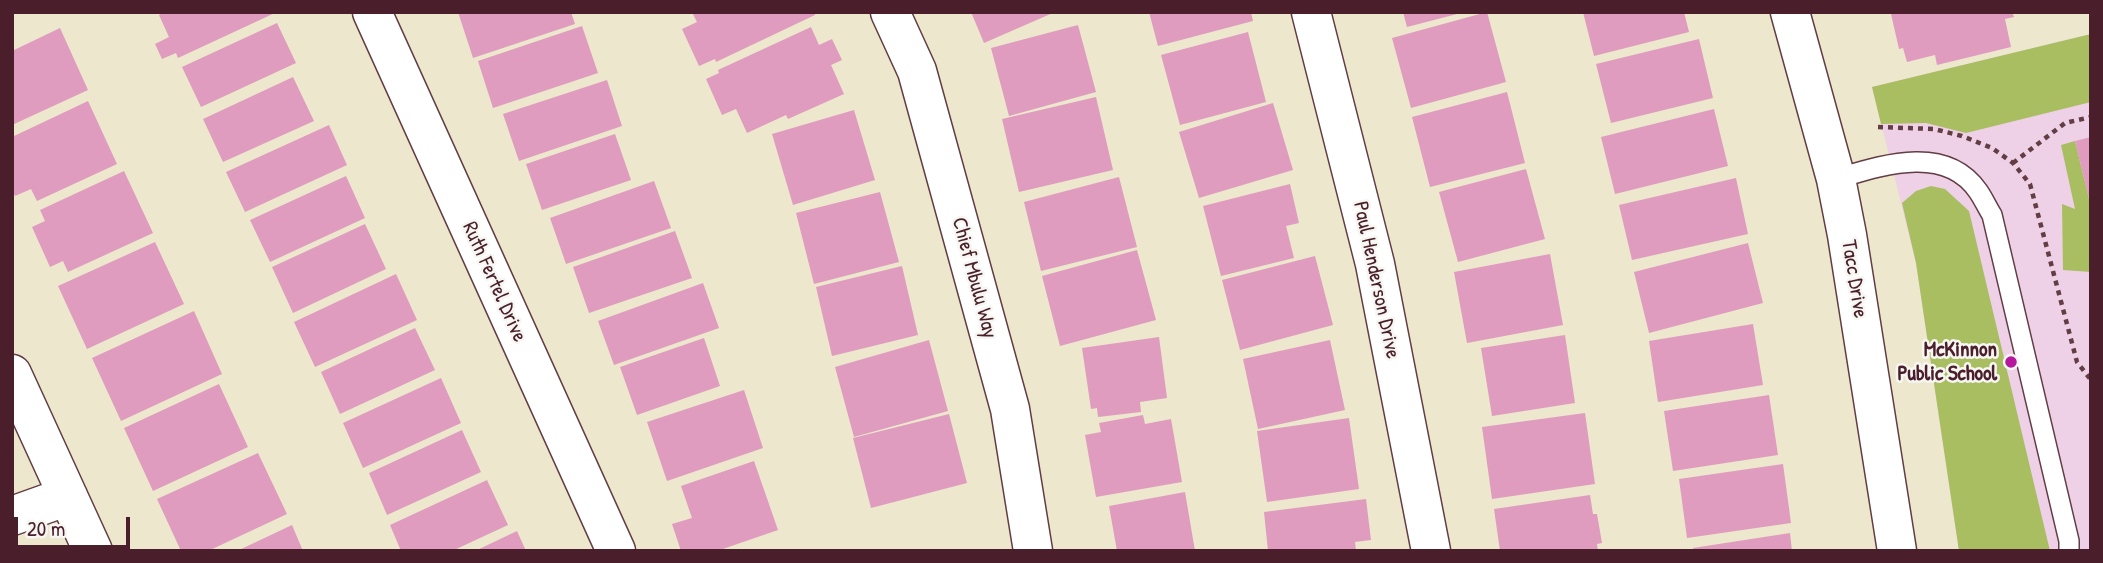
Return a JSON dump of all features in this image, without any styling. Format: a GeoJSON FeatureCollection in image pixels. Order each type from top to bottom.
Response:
{"type":"FeatureCollection","features":[{"type":"Feature","properties":{"kind":"street","name":"Ruth Fertel Drive"},"geometry":{"type":"LineString","coordinates":[[372,12],[616,551]]}},
{"type":"Feature","properties":{"kind":"street","name":"Chief Mbulu Way"},"geometry":{"type":"LineString","coordinates":[[890,12],[917,71],[1010,409],[1033,551]]}},
{"type":"Feature","properties":{"kind":"street","name":"Paul Henderson Drive"},"geometry":{"type":"LineString","coordinates":[[1311,12],[1375,264],[1431,551]]}},
{"type":"Feature","properties":{"kind":"street","name":"Tacc Drive"},"geometry":{"type":"LineString","coordinates":[[1790,12],[1836,179],[1897,551]]}},
{"type":"Feature","properties":{"kind":"street"},"geometry":{"type":"LineString","coordinates":[[12,374],[93,551]]}},
{"type":"Feature","properties":{"kind":"street"},"geometry":{"type":"LineString","coordinates":[[12,516],[68,496]]}},
{"type":"Feature","properties":{"kind":"lane"},"geometry":{"type":"LineString","coordinates":[[1836,179],[1887,164],[1913,161],[1939,165],[1960,173],[1977,189],[1992,215],[2069,541],[2069,551]]}},
{"type":"Feature","properties":{"kind":"path"},"geometry":{"type":"LineString","coordinates":[[2013,163],[2065,123],[2091,117]]}},
{"type":"Feature","properties":{"kind":"shaded area","name":"McKinnon Public School"},"geometry":{"type":"Polygon","coordinates":[[[2091,34],[2091,551],[1959,551],[1916,263],[1872,87],[2091,34]]]}},
{"type":"Feature","properties":{"kind":"green space"},"geometry":{"type":"Polygon","coordinates":[[[2091,34],[2091,102],[1966,133],[1926,123],[1881,124],[1872,87],[2091,34]]]}},
{"type":"Feature","properties":{"kind":"green space"},"geometry":{"type":"Polygon","coordinates":[[[2075,141],[2091,207],[2091,272],[2063,270],[2062,204],[2075,209],[2061,145],[2075,141]]]}},
{"type":"Feature","properties":{"kind":"green space"},"geometry":{"type":"Polygon","coordinates":[[[1931,186],[1945,189],[1969,211],[2050,551],[1959,551],[1916,263],[1902,203],[1916,191],[1931,186]]]}},
{"type":"Feature","properties":{"kind":"building"},"geometry":{"type":"Polygon","coordinates":[[[164,12],[277,12],[178,58],[176,53],[162,59],[155,44],[169,37],[159,15],[164,12]]]}},
{"type":"Feature","properties":{"kind":"building"},"geometry":{"type":"Polygon","coordinates":[[[458,12],[571,12],[575,24],[473,58],[458,12]]]}},
{"type":"Feature","properties":{"kind":"building"},"geometry":{"type":"Polygon","coordinates":[[[692,12],[814,12],[815,15],[716,62],[715,59],[699,66],[682,29],[697,22],[692,12]]]}},
{"type":"Feature","properties":{"kind":"building"},"geometry":{"type":"Polygon","coordinates":[[[971,12],[1055,12],[984,43],[971,12]]]}},
{"type":"Feature","properties":{"kind":"building"},"geometry":{"type":"Polygon","coordinates":[[[1149,12],[1251,12],[1253,21],[1158,46],[1149,12]]]}},
{"type":"Feature","properties":{"kind":"building"},"geometry":{"type":"Polygon","coordinates":[[[1403,12],[1461,12],[1461,13],[1407,27],[1403,12]]]}},
{"type":"Feature","properties":{"kind":"building"},"geometry":{"type":"Polygon","coordinates":[[[1487,12],[1506,82],[1411,108],[1392,38],[1487,12]]]}},
{"type":"Feature","properties":{"kind":"building"},"geometry":{"type":"Polygon","coordinates":[[[1583,12],[1684,12],[1689,32],[1594,56],[1583,12]]]}},
{"type":"Feature","properties":{"kind":"building"},"geometry":{"type":"Polygon","coordinates":[[[2012,12],[2014,17],[2005,19],[2011,47],[1937,65],[1935,55],[1907,62],[1903,48],[1899,49],[1891,14],[2012,12]]]}},
{"type":"Feature","properties":{"kind":"building"},"geometry":{"type":"Polygon","coordinates":[[[277,23],[296,63],[201,107],[182,67],[277,23]]]}},
{"type":"Feature","properties":{"kind":"building"},"geometry":{"type":"Polygon","coordinates":[[[1078,25],[1096,92],[1009,116],[991,48],[1078,25]]]}},
{"type":"Feature","properties":{"kind":"building"},"geometry":{"type":"Polygon","coordinates":[[[582,26],[598,73],[493,108],[478,61],[582,26]]]}},
{"type":"Feature","properties":{"kind":"building"},"geometry":{"type":"Polygon","coordinates":[[[811,27],[819,45],[832,39],[842,60],[831,65],[844,94],[788,119],[786,115],[747,133],[736,109],[722,115],[706,79],[719,73],[718,70],[811,27]]]}},
{"type":"Feature","properties":{"kind":"building"},"geometry":{"type":"Polygon","coordinates":[[[60,28],[88,90],[12,125],[12,51],[60,28]]]}},
{"type":"Feature","properties":{"kind":"building"},"geometry":{"type":"Polygon","coordinates":[[[1248,32],[1266,102],[1180,125],[1161,55],[1248,32]]]}},
{"type":"Feature","properties":{"kind":"building"},"geometry":{"type":"Polygon","coordinates":[[[1699,39],[1713,98],[1611,123],[1596,64],[1699,39]]]}},
{"type":"Feature","properties":{"kind":"building"},"geometry":{"type":"Polygon","coordinates":[[[293,77],[314,121],[223,162],[203,119],[293,77]]]}},
{"type":"Feature","properties":{"kind":"building"},"geometry":{"type":"Polygon","coordinates":[[[607,80],[622,126],[519,161],[503,114],[607,80]]]}},
{"type":"Feature","properties":{"kind":"building"},"geometry":{"type":"Polygon","coordinates":[[[1507,92],[1525,163],[1430,187],[1412,117],[1507,92]]]}},
{"type":"Feature","properties":{"kind":"building"},"geometry":{"type":"Polygon","coordinates":[[[1096,97],[1113,170],[1019,192],[1002,119],[1096,97]]]}},
{"type":"Feature","properties":{"kind":"building"},"geometry":{"type":"Polygon","coordinates":[[[88,101],[117,164],[37,201],[31,189],[15,196],[12,190],[12,137],[88,101]]]}},
{"type":"Feature","properties":{"kind":"building"},"geometry":{"type":"Polygon","coordinates":[[[1273,103],[1293,170],[1199,198],[1179,132],[1273,103]]]}},
{"type":"Feature","properties":{"kind":"building"},"geometry":{"type":"Polygon","coordinates":[[[1714,109],[1728,166],[1615,194],[1601,137],[1714,109]]]}},
{"type":"Feature","properties":{"kind":"building"},"geometry":{"type":"Polygon","coordinates":[[[854,110],[875,180],[793,205],[772,134],[854,110]]]}},
{"type":"Feature","properties":{"kind":"building"},"geometry":{"type":"Polygon","coordinates":[[[329,125],[347,165],[245,212],[226,172],[329,125]]]}},
{"type":"Feature","properties":{"kind":"building"},"geometry":{"type":"Polygon","coordinates":[[[615,134],[631,180],[542,210],[526,164],[615,134]]]}},
{"type":"Feature","properties":{"kind":"building"},"geometry":{"type":"Polygon","coordinates":[[[2091,137],[2091,202],[2090,203],[2075,141],[2091,137]]]}},
{"type":"Feature","properties":{"kind":"building"},"geometry":{"type":"Polygon","coordinates":[[[1526,169],[1545,239],[1458,262],[1439,192],[1526,169]]]}},
{"type":"Feature","properties":{"kind":"building"},"geometry":{"type":"Polygon","coordinates":[[[124,171],[153,233],[68,272],[63,261],[50,267],[32,227],[45,221],[40,210],[124,171]]]}},
{"type":"Feature","properties":{"kind":"building"},"geometry":{"type":"Polygon","coordinates":[[[346,176],[365,218],[270,262],[250,220],[346,176]]]}},
{"type":"Feature","properties":{"kind":"building"},"geometry":{"type":"Polygon","coordinates":[[[1119,177],[1137,247],[1041,271],[1024,202],[1119,177]]]}},
{"type":"Feature","properties":{"kind":"building"},"geometry":{"type":"Polygon","coordinates":[[[1736,178],[1748,234],[1632,260],[1619,205],[1736,178]]]}},
{"type":"Feature","properties":{"kind":"building"},"geometry":{"type":"Polygon","coordinates":[[[654,181],[671,228],[566,264],[550,218],[654,181]]]}},
{"type":"Feature","properties":{"kind":"building"},"geometry":{"type":"Polygon","coordinates":[[[1290,184],[1299,223],[1286,226],[1294,258],[1221,276],[1203,206],[1290,184]]]}},
{"type":"Feature","properties":{"kind":"building"},"geometry":{"type":"Polygon","coordinates":[[[880,192],[899,262],[814,284],[796,213],[880,192]]]}},
{"type":"Feature","properties":{"kind":"building"},"geometry":{"type":"Polygon","coordinates":[[[365,224],[386,269],[293,313],[272,267],[365,224]]]}},
{"type":"Feature","properties":{"kind":"building"},"geometry":{"type":"Polygon","coordinates":[[[675,231],[692,278],[589,313],[573,267],[675,231]]]}},
{"type":"Feature","properties":{"kind":"building"},"geometry":{"type":"Polygon","coordinates":[[[155,242],[184,304],[87,349],[58,286],[155,242]]]}},
{"type":"Feature","properties":{"kind":"building"},"geometry":{"type":"Polygon","coordinates":[[[1748,243],[1763,303],[1649,333],[1634,272],[1748,243]]]}},
{"type":"Feature","properties":{"kind":"building"},"geometry":{"type":"Polygon","coordinates":[[[1137,250],[1156,320],[1060,346],[1042,276],[1137,250]]]}},
{"type":"Feature","properties":{"kind":"building"},"geometry":{"type":"Polygon","coordinates":[[[1550,254],[1563,325],[1467,343],[1454,272],[1550,254]]]}},
{"type":"Feature","properties":{"kind":"building"},"geometry":{"type":"Polygon","coordinates":[[[1315,256],[1333,325],[1240,350],[1222,280],[1315,256]]]}},
{"type":"Feature","properties":{"kind":"building"},"geometry":{"type":"Polygon","coordinates":[[[902,266],[918,335],[832,356],[816,287],[902,266]]]}},
{"type":"Feature","properties":{"kind":"building"},"geometry":{"type":"Polygon","coordinates":[[[396,274],[417,320],[315,367],[294,322],[396,274]]]}},
{"type":"Feature","properties":{"kind":"building"},"geometry":{"type":"Polygon","coordinates":[[[703,283],[719,328],[614,365],[598,321],[703,283]]]}},
{"type":"Feature","properties":{"kind":"building"},"geometry":{"type":"Polygon","coordinates":[[[194,311],[222,374],[121,421],[92,358],[194,311]]]}},
{"type":"Feature","properties":{"kind":"building"},"geometry":{"type":"Polygon","coordinates":[[[1753,324],[1763,385],[1658,402],[1649,341],[1753,324]]]}},
{"type":"Feature","properties":{"kind":"building"},"geometry":{"type":"Polygon","coordinates":[[[415,328],[435,370],[340,414],[321,372],[415,328]]]}},
{"type":"Feature","properties":{"kind":"building"},"geometry":{"type":"Polygon","coordinates":[[[1565,335],[1575,403],[1492,416],[1481,348],[1565,335]]]}},
{"type":"Feature","properties":{"kind":"building"},"geometry":{"type":"Polygon","coordinates":[[[1159,337],[1167,398],[1140,402],[1141,412],[1098,417],[1097,408],[1091,409],[1082,348],[1159,337]]]}},
{"type":"Feature","properties":{"kind":"building"},"geometry":{"type":"Polygon","coordinates":[[[704,338],[720,386],[637,415],[620,367],[704,338]]]}},
{"type":"Feature","properties":{"kind":"building"},"geometry":{"type":"Polygon","coordinates":[[[929,340],[948,411],[854,437],[835,367],[929,340]]]}},
{"type":"Feature","properties":{"kind":"building"},"geometry":{"type":"Polygon","coordinates":[[[1330,340],[1345,410],[1258,429],[1243,359],[1330,340]]]}},
{"type":"Feature","properties":{"kind":"building"},"geometry":{"type":"Polygon","coordinates":[[[441,378],[461,423],[363,468],[343,423],[441,378]]]}},
{"type":"Feature","properties":{"kind":"building"},"geometry":{"type":"Polygon","coordinates":[[[219,384],[248,447],[153,491],[124,428],[219,384]]]}},
{"type":"Feature","properties":{"kind":"building"},"geometry":{"type":"Polygon","coordinates":[[[744,390],[763,448],[667,481],[647,422],[744,390]]]}},
{"type":"Feature","properties":{"kind":"building"},"geometry":{"type":"Polygon","coordinates":[[[1769,395],[1778,455],[1673,471],[1664,411],[1769,395]]]}},
{"type":"Feature","properties":{"kind":"building"},"geometry":{"type":"Polygon","coordinates":[[[1585,413],[1595,484],[1492,499],[1482,427],[1585,413]]]}},
{"type":"Feature","properties":{"kind":"building"},"geometry":{"type":"Polygon","coordinates":[[[949,414],[967,483],[871,508],[853,438],[949,414]]]}},
{"type":"Feature","properties":{"kind":"building"},"geometry":{"type":"Polygon","coordinates":[[[1143,415],[1145,424],[1171,419],[1182,482],[1096,497],[1085,435],[1101,432],[1099,423],[1143,415]]]}},
{"type":"Feature","properties":{"kind":"building"},"geometry":{"type":"Polygon","coordinates":[[[1349,418],[1359,489],[1267,502],[1257,431],[1349,418]]]}},
{"type":"Feature","properties":{"kind":"building"},"geometry":{"type":"Polygon","coordinates":[[[462,430],[481,472],[387,515],[369,473],[462,430]]]}},
{"type":"Feature","properties":{"kind":"building"},"geometry":{"type":"Polygon","coordinates":[[[258,453],[287,514],[208,551],[181,551],[157,499],[258,453]]]}},
{"type":"Feature","properties":{"kind":"building"},"geometry":{"type":"Polygon","coordinates":[[[754,461],[778,530],[717,551],[681,551],[672,524],[692,518],[681,486],[754,461]]]}},
{"type":"Feature","properties":{"kind":"building"},"geometry":{"type":"Polygon","coordinates":[[[1783,464],[1791,523],[1687,538],[1679,479],[1783,464]]]}},
{"type":"Feature","properties":{"kind":"building"},"geometry":{"type":"Polygon","coordinates":[[[487,480],[508,525],[452,551],[401,551],[390,525],[487,480]]]}},
{"type":"Feature","properties":{"kind":"building"},"geometry":{"type":"Polygon","coordinates":[[[1185,492],[1195,551],[1117,551],[1109,506],[1185,492]]]}},
{"type":"Feature","properties":{"kind":"building"},"geometry":{"type":"Polygon","coordinates":[[[1590,495],[1593,514],[1597,514],[1602,543],[1597,544],[1598,551],[1500,551],[1494,509],[1590,495]]]}},
{"type":"Feature","properties":{"kind":"building"},"geometry":{"type":"Polygon","coordinates":[[[1366,499],[1371,540],[1355,542],[1356,551],[1268,551],[1264,512],[1366,499]]]}},
{"type":"Feature","properties":{"kind":"building"},"geometry":{"type":"Polygon","coordinates":[[[292,525],[303,551],[237,551],[292,525]]]}},
{"type":"Feature","properties":{"kind":"building"},"geometry":{"type":"Polygon","coordinates":[[[517,531],[526,551],[475,551],[517,531]]]}},
{"type":"Feature","properties":{"kind":"building"},"geometry":{"type":"Polygon","coordinates":[[[1790,533],[1792,551],[1694,551],[1693,548],[1790,533]]]}},
{"type":"Feature","properties":{"kind":"place","name":"McKinnon Public School"},"geometry":{"type":"Point","coordinates":[2011,362]}}]}
